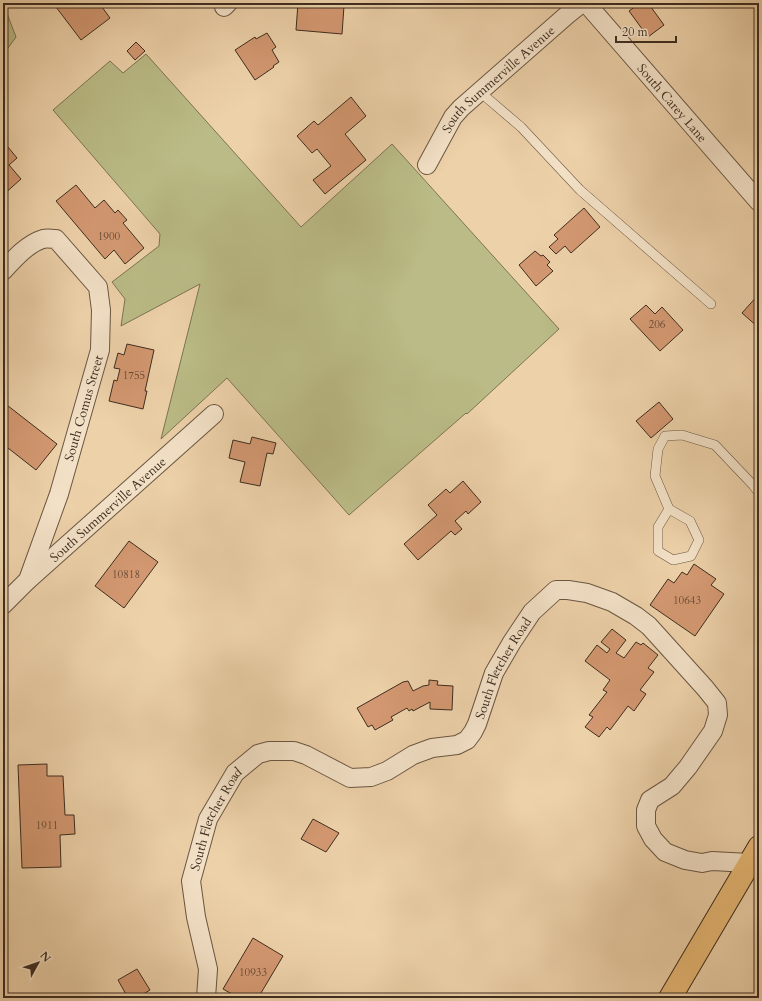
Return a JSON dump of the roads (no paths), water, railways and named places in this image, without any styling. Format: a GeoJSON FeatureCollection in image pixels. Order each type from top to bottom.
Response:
{"type":"FeatureCollection","features":[{"type":"Feature","properties":{"kind":"main road"},"geometry":{"type":"LineString","coordinates":[[670,998],[754,855]]}},
{"type":"Feature","properties":{"kind":"street","name":"South Summerville Avenue"},"geometry":{"type":"LineString","coordinates":[[426,166],[453,117],[461,108],[566,15],[582,3]]}},
{"type":"Feature","properties":{"kind":"street","name":"South Carey Lane"},"geometry":{"type":"LineString","coordinates":[[586,3],[759,202]]}},
{"type":"Feature","properties":{"kind":"street","name":"South Comus Street"},"geometry":{"type":"LineString","coordinates":[[3,271],[17,256],[31,245],[44,239],[56,239],[98,287],[101,310],[100,350],[59,494],[28,580]]}},
{"type":"Feature","properties":{"kind":"street","name":"South Summerville Avenue"},"geometry":{"type":"LineString","coordinates":[[3,605],[28,580],[214,414]]}},
{"type":"Feature","properties":{"kind":"street","name":"South Fletcher Road"},"geometry":{"type":"LineString","coordinates":[[206,998],[208,969],[196,917],[191,881],[208,819],[235,773],[258,754],[269,751],[294,751],[306,755],[350,778],[371,777],[387,770],[413,755],[432,748],[456,745],[467,740],[474,732],[494,673],[512,642],[532,612],[556,590],[586,593],[612,602],[636,616],[649,626],[717,703],[718,715],[713,731],[688,767],[672,786],[650,800],[646,810],[646,826],[653,839],[665,852],[685,860],[702,863],[754,855]]}},
{"type":"Feature","properties":{"kind":"lane"},"geometry":{"type":"LineString","coordinates":[[480,92],[521,127],[580,190],[711,304]]}},
{"type":"Feature","properties":{"kind":"lane"},"geometry":{"type":"LineString","coordinates":[[668,509],[658,527],[658,552],[673,560],[691,556],[699,540],[690,521],[668,509],[655,476],[658,448],[665,436],[682,435],[715,445],[759,493]]}}]}
